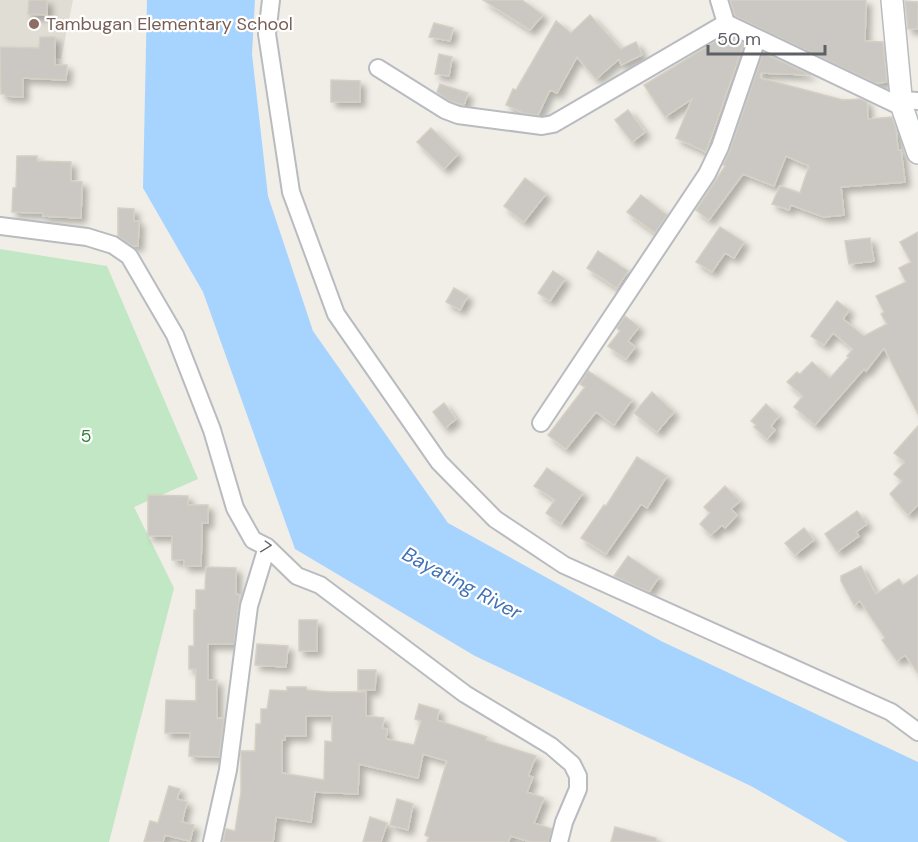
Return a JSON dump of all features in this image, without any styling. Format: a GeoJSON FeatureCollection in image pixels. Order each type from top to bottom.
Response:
{"type":"FeatureCollection","features":[{"type":"Feature","properties":{"kind":"street"},"geometry":{"type":"LineString","coordinates":[[270,0],[267,34],[291,192],[295,204],[336,314],[439,462],[495,519],[564,565],[891,712],[918,732]]}},
{"type":"Feature","properties":{"kind":"street"},"geometry":{"type":"LineString","coordinates":[[719,0],[726,23],[757,39],[907,102]]}},
{"type":"Feature","properties":{"kind":"street"},"geometry":{"type":"LineString","coordinates":[[892,0],[907,102],[918,153]]}},
{"type":"Feature","properties":{"kind":"street"},"geometry":{"type":"LineString","coordinates":[[378,68],[445,110],[458,115],[542,126],[553,124],[726,23]]}},
{"type":"Feature","properties":{"kind":"street"},"geometry":{"type":"LineString","coordinates":[[541,423],[707,174],[720,147],[757,39]]}},
{"type":"Feature","properties":{"kind":"street","name":"7"},"geometry":{"type":"LineString","coordinates":[[0,226],[87,237],[113,245],[129,256],[175,335],[212,430],[235,508],[254,540],[267,548],[297,576],[320,585],[465,694],[551,746],[572,765],[578,776],[578,789],[564,822],[559,842]]}},
{"type":"Feature","properties":{"kind":"street"},"geometry":{"type":"LineString","coordinates":[[212,842],[228,770],[249,606],[267,548]]}},
{"type":"Feature","properties":{"kind":"shaded area","name":"Tambugan Elementary School"},"geometry":{"type":"Polygon","coordinates":[[[0,0],[73,0],[61,59],[0,47],[0,0]]]}},
{"type":"Feature","properties":{"kind":"green space","name":"5"},"geometry":{"type":"Polygon","coordinates":[[[0,249],[107,266],[198,479],[134,507],[174,588],[109,842],[0,842],[0,249]]]}},
{"type":"Feature","properties":{"kind":"water","name":"Bayating River"},"geometry":{"type":"Polygon","coordinates":[[[147,0],[255,0],[252,54],[268,196],[313,331],[448,523],[661,641],[918,762],[918,842],[848,842],[751,786],[475,656],[295,549],[203,292],[143,188],[147,0]]]}},
{"type":"Feature","properties":{"kind":"building"},"geometry":{"type":"Polygon","coordinates":[[[29,0],[47,0],[47,15],[28,14],[29,0]]]}},
{"type":"Feature","properties":{"kind":"building"},"geometry":{"type":"Polygon","coordinates":[[[483,0],[522,0],[543,15],[530,30],[483,0]]]}},
{"type":"Feature","properties":{"kind":"building"},"geometry":{"type":"Polygon","coordinates":[[[730,0],[866,0],[865,41],[883,42],[887,82],[875,83],[735,16],[730,0]]]}},
{"type":"Feature","properties":{"kind":"building"},"geometry":{"type":"Polygon","coordinates":[[[905,1],[918,2],[918,29],[908,29],[905,1]]]}},
{"type":"Feature","properties":{"kind":"building"},"geometry":{"type":"Polygon","coordinates":[[[590,15],[621,49],[636,42],[642,55],[621,65],[619,59],[596,79],[577,57],[557,93],[550,90],[538,115],[523,113],[506,105],[513,89],[516,90],[556,21],[571,33],[590,15]]]}},
{"type":"Feature","properties":{"kind":"building"},"geometry":{"type":"Polygon","coordinates":[[[434,23],[453,28],[450,41],[429,37],[434,23]]]}},
{"type":"Feature","properties":{"kind":"building"},"geometry":{"type":"Polygon","coordinates":[[[726,35],[744,43],[706,152],[676,138],[692,99],[665,117],[644,85],[724,36],[726,40],[726,35]]]}},
{"type":"Feature","properties":{"kind":"building"},"geometry":{"type":"Polygon","coordinates":[[[40,37],[55,37],[55,65],[67,65],[66,80],[23,78],[23,97],[1,94],[0,47],[39,48],[40,37]]]}},
{"type":"Feature","properties":{"kind":"building"},"geometry":{"type":"Polygon","coordinates":[[[763,53],[811,75],[761,73],[760,78],[843,100],[860,99],[867,102],[868,119],[892,117],[898,150],[901,150],[905,182],[841,187],[844,215],[824,217],[791,205],[789,210],[772,204],[780,186],[800,193],[809,166],[786,156],[774,186],[743,174],[709,220],[696,210],[725,166],[723,165],[763,53]]]}},
{"type":"Feature","properties":{"kind":"building"},"geometry":{"type":"Polygon","coordinates":[[[439,54],[452,57],[449,76],[435,74],[439,54]]]}},
{"type":"Feature","properties":{"kind":"building"},"geometry":{"type":"Polygon","coordinates":[[[331,80],[360,81],[360,102],[331,102],[331,80]]]}},
{"type":"Feature","properties":{"kind":"building"},"geometry":{"type":"Polygon","coordinates":[[[440,84],[468,93],[464,105],[450,101],[437,92],[440,84]]]}},
{"type":"Feature","properties":{"kind":"building"},"geometry":{"type":"Polygon","coordinates":[[[628,110],[645,132],[632,142],[615,120],[628,110]]]}},
{"type":"Feature","properties":{"kind":"building"},"geometry":{"type":"Polygon","coordinates":[[[431,128],[458,154],[444,169],[417,142],[431,128]]]}},
{"type":"Feature","properties":{"kind":"building"},"geometry":{"type":"Polygon","coordinates":[[[17,156],[37,156],[37,161],[71,162],[71,181],[82,182],[81,218],[12,212],[13,188],[16,188],[17,156]]]}},
{"type":"Feature","properties":{"kind":"building"},"geometry":{"type":"Polygon","coordinates":[[[525,178],[546,194],[524,222],[504,206],[525,178]]]}},
{"type":"Feature","properties":{"kind":"building"},"geometry":{"type":"Polygon","coordinates":[[[641,195],[667,215],[655,233],[627,212],[641,195]]]}},
{"type":"Feature","properties":{"kind":"building"},"geometry":{"type":"Polygon","coordinates":[[[118,208],[134,209],[134,221],[139,221],[138,246],[133,246],[118,236],[118,208]]]}},
{"type":"Feature","properties":{"kind":"building"},"geometry":{"type":"Polygon","coordinates":[[[720,227],[744,242],[734,258],[725,253],[712,272],[696,262],[720,227]]]}},
{"type":"Feature","properties":{"kind":"building"},"geometry":{"type":"Polygon","coordinates":[[[918,232],[918,414],[884,348],[866,371],[864,369],[815,425],[794,407],[803,396],[787,382],[797,372],[800,374],[812,362],[830,378],[849,357],[847,356],[853,349],[833,333],[824,345],[811,336],[837,301],[849,310],[843,319],[864,336],[887,324],[881,314],[884,312],[876,296],[906,282],[899,268],[911,262],[900,242],[918,232]]]}},
{"type":"Feature","properties":{"kind":"building"},"geometry":{"type":"Polygon","coordinates":[[[870,238],[874,261],[849,264],[845,241],[870,238]]]}},
{"type":"Feature","properties":{"kind":"building"},"geometry":{"type":"Polygon","coordinates":[[[598,251],[628,271],[617,288],[587,268],[598,251]]]}},
{"type":"Feature","properties":{"kind":"building"},"geometry":{"type":"Polygon","coordinates":[[[553,271],[565,279],[550,301],[538,293],[553,271]]]}},
{"type":"Feature","properties":{"kind":"building"},"geometry":{"type":"Polygon","coordinates":[[[454,288],[468,296],[460,310],[446,302],[454,288]]]}},
{"type":"Feature","properties":{"kind":"building"},"geometry":{"type":"Polygon","coordinates":[[[625,316],[639,327],[628,341],[635,347],[626,359],[608,346],[620,331],[617,328],[625,316]]]}},
{"type":"Feature","properties":{"kind":"building"},"geometry":{"type":"Polygon","coordinates":[[[588,371],[632,400],[614,425],[596,412],[566,449],[548,435],[585,387],[580,384],[588,371]]]}},
{"type":"Feature","properties":{"kind":"building"},"geometry":{"type":"Polygon","coordinates":[[[652,392],[674,412],[657,432],[634,413],[652,392]]]}},
{"type":"Feature","properties":{"kind":"building"},"geometry":{"type":"Polygon","coordinates":[[[444,403],[456,419],[445,428],[433,412],[444,403]]]}},
{"type":"Feature","properties":{"kind":"building"},"geometry":{"type":"Polygon","coordinates":[[[766,404],[779,416],[771,426],[775,430],[767,439],[751,421],[766,404]]]}},
{"type":"Feature","properties":{"kind":"building"},"geometry":{"type":"Polygon","coordinates":[[[918,426],[918,505],[908,515],[890,494],[902,481],[894,474],[905,462],[894,453],[918,426]]]}},
{"type":"Feature","properties":{"kind":"building"},"geometry":{"type":"Polygon","coordinates":[[[637,457],[667,476],[647,508],[641,504],[606,554],[581,538],[604,505],[606,506],[637,457]]]}},
{"type":"Feature","properties":{"kind":"building"},"geometry":{"type":"Polygon","coordinates":[[[547,468],[583,493],[561,524],[546,513],[555,500],[534,486],[547,468]]]}},
{"type":"Feature","properties":{"kind":"building"},"geometry":{"type":"Polygon","coordinates":[[[725,486],[740,501],[731,509],[737,515],[725,528],[722,525],[711,535],[700,524],[710,513],[704,507],[725,486]]]}},
{"type":"Feature","properties":{"kind":"building"},"geometry":{"type":"Polygon","coordinates":[[[148,495],[188,496],[188,505],[208,505],[208,523],[202,523],[201,566],[184,566],[184,560],[172,560],[172,536],[148,536],[148,495]]]}},
{"type":"Feature","properties":{"kind":"building"},"geometry":{"type":"Polygon","coordinates":[[[857,511],[867,524],[856,532],[859,536],[837,552],[825,534],[857,511]]]}},
{"type":"Feature","properties":{"kind":"building"},"geometry":{"type":"Polygon","coordinates":[[[804,528],[814,540],[795,555],[785,543],[804,528]]]}},
{"type":"Feature","properties":{"kind":"building"},"geometry":{"type":"Polygon","coordinates":[[[628,556],[659,577],[649,592],[614,576],[628,556]]]}},
{"type":"Feature","properties":{"kind":"building"},"geometry":{"type":"Polygon","coordinates":[[[861,566],[876,594],[899,579],[903,585],[918,575],[918,673],[905,655],[897,661],[882,640],[885,638],[860,601],[854,605],[841,581],[841,576],[861,566]]]}},
{"type":"Feature","properties":{"kind":"building"},"geometry":{"type":"Polygon","coordinates":[[[206,567],[236,568],[236,594],[240,595],[234,644],[208,644],[208,680],[217,680],[217,718],[224,719],[219,757],[189,756],[190,733],[165,733],[166,700],[196,701],[196,669],[189,669],[189,646],[194,646],[196,590],[205,590],[206,567]]]}},
{"type":"Feature","properties":{"kind":"building"},"geometry":{"type":"Polygon","coordinates":[[[299,620],[317,620],[317,651],[299,651],[299,620]]]}},
{"type":"Feature","properties":{"kind":"building"},"geometry":{"type":"Polygon","coordinates":[[[257,644],[288,646],[286,667],[255,665],[257,644]]]}},
{"type":"Feature","properties":{"kind":"building"},"geometry":{"type":"Polygon","coordinates":[[[358,670],[376,670],[375,690],[358,690],[358,670]]]}},
{"type":"Feature","properties":{"kind":"building"},"geometry":{"type":"Polygon","coordinates":[[[287,687],[306,687],[307,690],[328,692],[366,692],[366,716],[384,718],[382,728],[387,729],[386,739],[414,745],[421,721],[415,719],[419,704],[439,710],[437,720],[487,737],[486,740],[536,756],[528,776],[533,777],[527,792],[544,798],[534,823],[552,829],[549,842],[531,842],[511,836],[508,842],[427,842],[429,837],[425,835],[447,761],[423,754],[418,778],[359,764],[358,794],[315,792],[311,822],[276,817],[273,842],[223,842],[226,829],[235,831],[241,792],[241,751],[255,751],[256,724],[261,724],[261,709],[267,709],[270,690],[287,691],[287,687]],[[306,716],[306,736],[285,736],[285,740],[282,740],[282,773],[324,780],[325,741],[332,742],[332,716],[306,716]]]}},
{"type":"Feature","properties":{"kind":"building"},"geometry":{"type":"Polygon","coordinates":[[[169,786],[180,789],[177,799],[187,802],[182,822],[194,825],[190,841],[165,835],[163,842],[144,842],[150,821],[158,823],[169,786]]]}},
{"type":"Feature","properties":{"kind":"building"},"geometry":{"type":"Polygon","coordinates":[[[397,799],[413,804],[408,830],[390,825],[397,799]]]}},
{"type":"Feature","properties":{"kind":"building"},"geometry":{"type":"Polygon","coordinates":[[[370,817],[387,823],[381,842],[363,842],[370,817]]]}},
{"type":"Feature","properties":{"kind":"building"},"geometry":{"type":"Polygon","coordinates":[[[615,827],[656,838],[656,842],[611,842],[615,827]]]}},
{"type":"Feature","properties":{"kind":"place","name":"Tambugan Elementary School"},"geometry":{"type":"Point","coordinates":[34,24]}}]}
